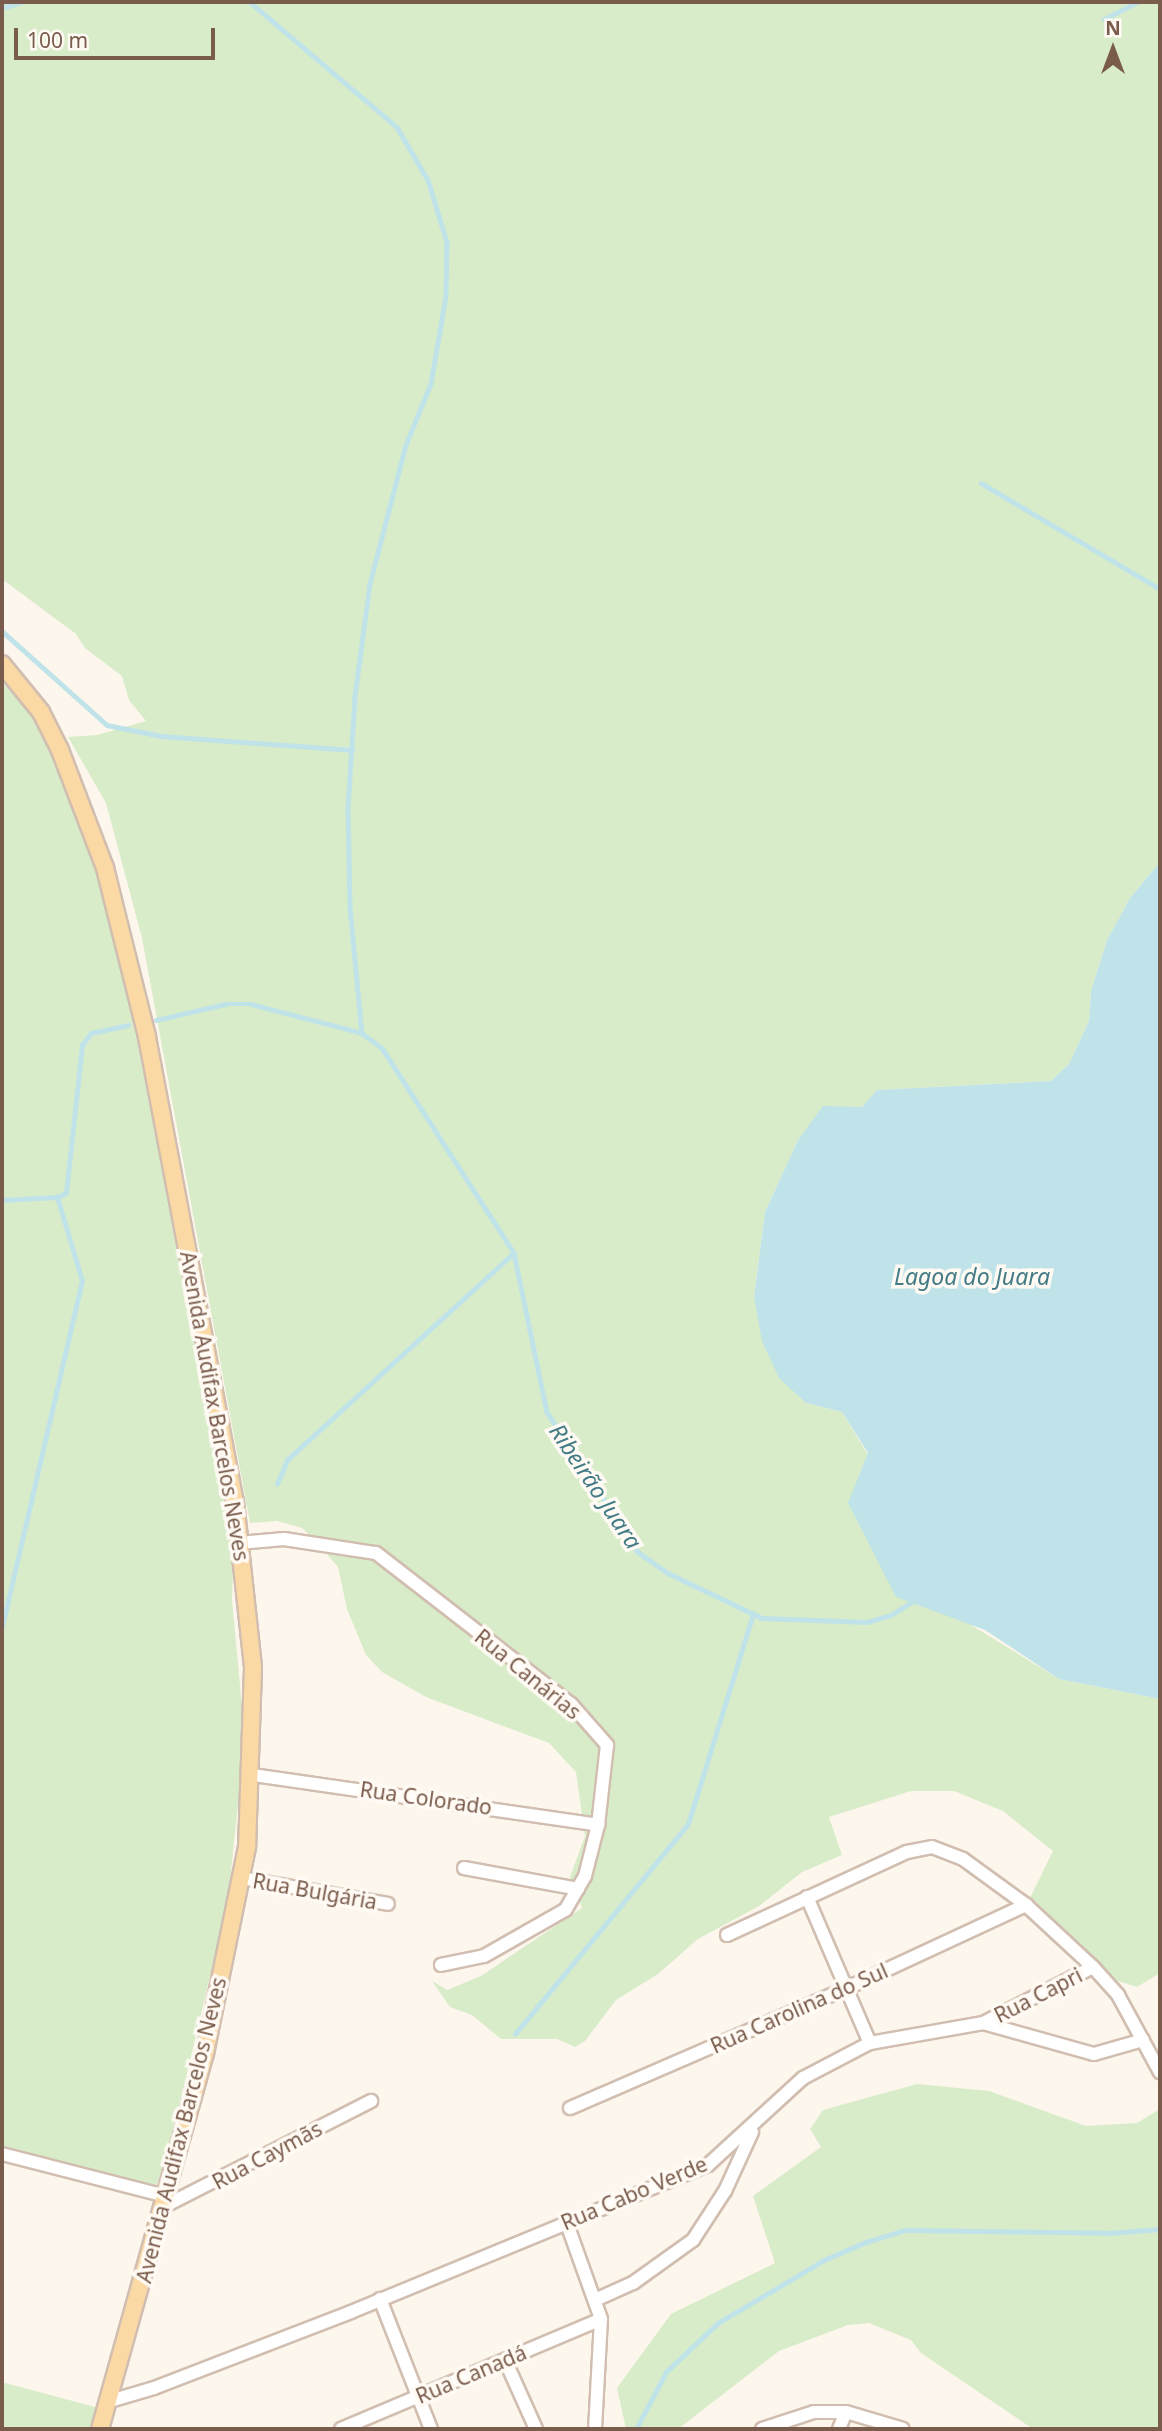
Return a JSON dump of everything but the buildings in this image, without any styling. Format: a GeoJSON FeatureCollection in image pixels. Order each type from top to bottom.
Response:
{"type":"FeatureCollection","features":[{"type":"Feature","properties":{"kind":"main road","name":"Avenida Audifax Barcelos Neves"},"geometry":{"type":"LineString","coordinates":[[2,664],[41,712],[61,750],[105,868],[149,1050],[239,1543],[253,1668],[253,1775],[241,1878],[205,2053],[103,2426]]}},
{"type":"Feature","properties":{"kind":"street","name":"Rua Canárias"},"geometry":{"type":"LineString","coordinates":[[239,1543],[284,1539],[376,1553],[571,1704],[607,1745],[598,1825],[585,1876],[565,1910],[484,1955],[442,1965]]}},
{"type":"Feature","properties":{"kind":"street","name":"Rua Colorado"},"geometry":{"type":"LineString","coordinates":[[253,1775],[598,1825]]}},
{"type":"Feature","properties":{"kind":"street"},"geometry":{"type":"LineString","coordinates":[[727,1935],[907,1852],[932,1847],[963,1859],[1026,1905],[1093,1967],[1118,1995],[1160,2072]]}},
{"type":"Feature","properties":{"kind":"street"},"geometry":{"type":"LineString","coordinates":[[464,1868],[578,1889]]}},
{"type":"Feature","properties":{"kind":"street","name":"Rua Bulgária"},"geometry":{"type":"LineString","coordinates":[[241,1878],[388,1904]]}},
{"type":"Feature","properties":{"kind":"street"},"geometry":{"type":"LineString","coordinates":[[807,1897],[870,2043]]}},
{"type":"Feature","properties":{"kind":"street","name":"Rua Carolina do Sul"},"geometry":{"type":"LineString","coordinates":[[570,2108],[845,1989],[1026,1905]]}},
{"type":"Feature","properties":{"kind":"street","name":"Rua Capri"},"geometry":{"type":"LineString","coordinates":[[983,2023],[1093,1967]]}},
{"type":"Feature","properties":{"kind":"street","name":"Rua Cabo Verde"},"geometry":{"type":"LineString","coordinates":[[110,2401],[154,2388],[380,2300],[566,2221],[708,2165],[753,2129],[803,2078],[870,2043],[983,2023],[1094,2054],[1143,2040]]}},
{"type":"Feature","properties":{"kind":"street","name":"Rua Caymãs"},"geometry":{"type":"LineString","coordinates":[[163,2202],[371,2101]]}},
{"type":"Feature","properties":{"kind":"street"},"geometry":{"type":"LineString","coordinates":[[595,2300],[633,2283],[693,2240],[725,2191],[753,2129]]}},
{"type":"Feature","properties":{"kind":"street"},"geometry":{"type":"LineString","coordinates":[[2,2154],[163,2202]]}},
{"type":"Feature","properties":{"kind":"street"},"geometry":{"type":"LineString","coordinates":[[566,2221],[601,2319],[594,2429]]}},
{"type":"Feature","properties":{"kind":"street"},"geometry":{"type":"LineString","coordinates":[[380,2300],[431,2429]]}},
{"type":"Feature","properties":{"kind":"street","name":"Rua Canadá"},"geometry":{"type":"LineString","coordinates":[[341,2429],[601,2319]]}},
{"type":"Feature","properties":{"kind":"street"},"geometry":{"type":"LineString","coordinates":[[505,2360],[536,2429]]}},
{"type":"Feature","properties":{"kind":"street"},"geometry":{"type":"LineString","coordinates":[[762,2429],[814,2412],[846,2412],[903,2429]]}},
{"type":"Feature","properties":{"kind":"street"},"geometry":{"type":"LineString","coordinates":[[839,2429],[846,2412]]}},
{"type":"Feature","properties":{"kind":"green space"},"geometry":{"type":"Polygon","coordinates":[[[2,2],[1160,2],[1160,862],[1130,898],[1107,940],[1091,991],[1089,1021],[1069,1064],[1051,1081],[878,1090],[862,1107],[798,1140],[765,1212],[754,1297],[806,1403],[842,1412],[971,1625],[1059,1679],[1160,1699],[1160,1973],[1137,1987],[1118,1981],[1027,1904],[1053,1851],[1003,1811],[954,1791],[911,1791],[829,1817],[842,1855],[802,1872],[759,1906],[698,1939],[658,1974],[616,2000],[585,2041],[575,2047],[557,2039],[501,2039],[472,2015],[450,2007],[432,1981],[447,1990],[481,1976],[582,1908],[570,1877],[585,1836],[576,1772],[549,1743],[426,1697],[382,1672],[366,1655],[347,1609],[338,1567],[318,1544],[302,1528],[277,1521],[250,1523],[142,938],[106,803],[68,737],[97,735],[146,721],[129,700],[122,676],[85,648],[76,634],[2,579],[2,2]]]}},
{"type":"Feature","properties":{"kind":"green space"},"geometry":{"type":"Polygon","coordinates":[[[2,682],[29,712],[87,811],[122,942],[214,1453],[235,1501],[232,1600],[245,1738],[228,1900],[167,2158],[155,2189],[2,2145],[2,682]]]}},
{"type":"Feature","properties":{"kind":"green space"},"geometry":{"type":"Polygon","coordinates":[[[917,2084],[989,2091],[1086,2126],[1137,2123],[1160,2109],[1160,2429],[1033,2429],[921,2353],[911,2340],[869,2323],[848,2325],[779,2351],[678,2429],[626,2429],[617,2388],[671,2314],[775,2263],[753,2196],[821,2147],[810,2129],[823,2110],[917,2084]]]}},
{"type":"Feature","properties":{"kind":"green space"},"geometry":{"type":"Polygon","coordinates":[[[2,2382],[95,2407],[93,2428],[2,2429],[2,2382]]]}},
{"type":"Feature","properties":{"kind":"water","name":"Lagoa do Juara"},"geometry":{"type":"Polygon","coordinates":[[[1160,862],[1160,1699],[1059,1679],[985,1630],[896,1597],[848,1503],[868,1453],[842,1412],[806,1403],[779,1378],[762,1341],[754,1297],[765,1212],[798,1140],[823,1106],[862,1107],[877,1090],[1051,1081],[1069,1064],[1089,1021],[1091,991],[1107,940],[1130,898],[1160,862]]]}},
{"type":"Feature","properties":{"kind":"waterway"},"geometry":{"type":"LineString","coordinates":[[2,8],[22,2]]}},
{"type":"Feature","properties":{"kind":"waterway"},"geometry":{"type":"LineString","coordinates":[[250,2],[397,127],[428,180],[447,242],[446,296],[431,384],[406,445],[370,584],[355,697],[348,808],[350,907],[362,1033]]}},
{"type":"Feature","properties":{"kind":"waterway"},"geometry":{"type":"LineString","coordinates":[[1104,19],[1137,2]]}},
{"type":"Feature","properties":{"kind":"waterway"},"geometry":{"type":"LineString","coordinates":[[981,483],[1160,589]]}},
{"type":"Feature","properties":{"kind":"waterway"},"geometry":{"type":"LineString","coordinates":[[2,631],[107,725],[161,736],[352,750]]}},
{"type":"Feature","properties":{"kind":"waterway","name":"Ribeirão Juara"},"geometry":{"type":"LineString","coordinates":[[156,1020],[226,1004],[251,1004],[362,1033],[382,1048],[514,1253],[547,1412],[638,1552],[668,1573],[762,1618],[867,1622],[891,1615],[913,1601]]}},
{"type":"Feature","properties":{"kind":"waterway","name":"Ribeirão Juara"},"geometry":{"type":"LineString","coordinates":[[2,1200],[57,1197],[66,1193],[82,1045],[91,1033],[128,1025]]}},
{"type":"Feature","properties":{"kind":"waterway"},"geometry":{"type":"LineString","coordinates":[[2,1627],[82,1281],[57,1197]]}},
{"type":"Feature","properties":{"kind":"waterway"},"geometry":{"type":"LineString","coordinates":[[277,1484],[287,1460],[514,1253]]}},
{"type":"Feature","properties":{"kind":"waterway"},"geometry":{"type":"LineString","coordinates":[[515,2034],[688,1824],[753,1614]]}},
{"type":"Feature","properties":{"kind":"waterway"},"geometry":{"type":"LineString","coordinates":[[636,2429],[666,2372],[718,2323],[824,2260],[866,2242],[905,2230],[1109,2233],[1160,2229]]}}]}
